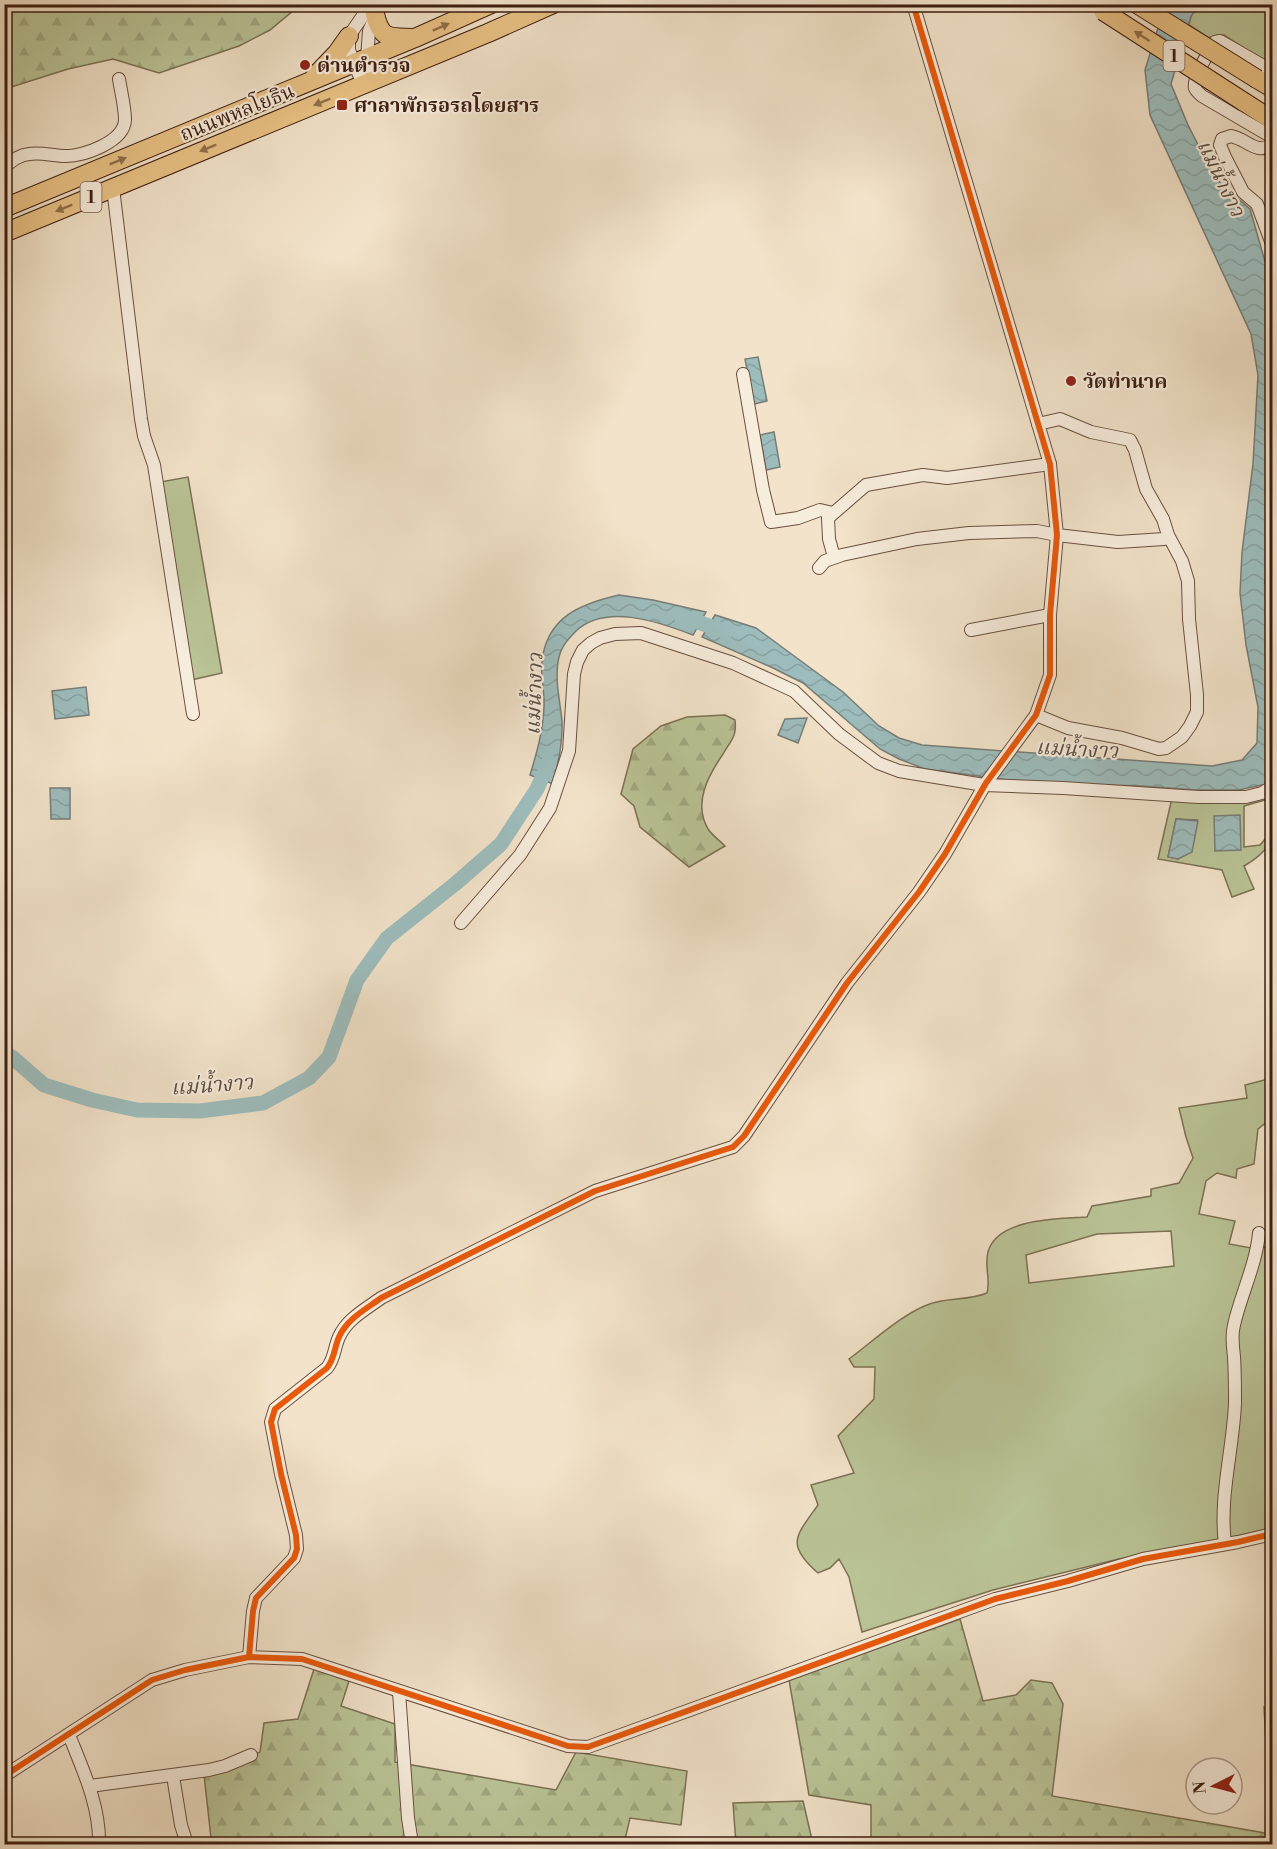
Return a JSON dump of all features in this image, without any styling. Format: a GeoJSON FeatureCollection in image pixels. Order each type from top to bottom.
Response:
{"type":"FeatureCollection","features":[{"type":"Feature","properties":{"kind":"highway","name":"ถนนพหลโยธิน"},"geometry":{"type":"LineString","coordinates":[[4,208],[415,38],[491,4]]}},
{"type":"Feature","properties":{"kind":"highway","name":"ถนนพหลโยธิน"},"geometry":{"type":"LineString","coordinates":[[4,233],[553,4]]}},
{"type":"Feature","properties":{"kind":"highway","name":"1"},"geometry":{"type":"LineString","coordinates":[[1137,4],[1269,75]]}},
{"type":"Feature","properties":{"kind":"highway"},"geometry":{"type":"LineString","coordinates":[[376,8],[378,28],[385,34],[393,38],[415,38]]}},
{"type":"Feature","properties":{"kind":"highway","name":"1"},"geometry":{"type":"LineString","coordinates":[[1097,8],[1272,120]]}},
{"type":"Feature","properties":{"kind":"highway"},"geometry":{"type":"LineString","coordinates":[[309,82],[350,36]]}},
{"type":"Feature","properties":{"kind":"street"},"geometry":{"type":"LineString","coordinates":[[249,1657],[256,1598],[294,1558],[297,1549],[296,1535],[271,1422],[275,1409],[327,1368],[332,1361],[343,1329],[353,1318],[381,1298],[595,1191],[733,1147],[744,1136],[847,983],[919,892],[945,854],[985,784],[1036,715],[1050,675],[1050,615],[1057,535],[1050,464],[913,4]]}},
{"type":"Feature","properties":{"kind":"street"},"geometry":{"type":"LineString","coordinates":[[369,82],[360,61],[349,50],[350,36],[376,8]]}},
{"type":"Feature","properties":{"kind":"street"},"geometry":{"type":"LineString","coordinates":[[360,61],[376,8]]}},
{"type":"Feature","properties":{"kind":"street"},"geometry":{"type":"LineString","coordinates":[[1269,75],[1220,41],[1215,42],[1203,61],[1195,84],[1196,90],[1202,96],[1272,137]]}},
{"type":"Feature","properties":{"kind":"street"},"geometry":{"type":"LineString","coordinates":[[4,166],[28,154],[65,156],[81,154],[116,138],[122,131],[125,121],[119,79]]}},
{"type":"Feature","properties":{"kind":"street"},"geometry":{"type":"LineString","coordinates":[[1272,144],[1266,149],[1259,149],[1231,136],[1222,139],[1220,144],[1224,157],[1240,187],[1260,209],[1272,244]]}},
{"type":"Feature","properties":{"kind":"street"},"geometry":{"type":"LineString","coordinates":[[113,188],[141,418],[144,436],[154,465],[193,714]]}},
{"type":"Feature","properties":{"kind":"street"},"geometry":{"type":"LineString","coordinates":[[743,374],[763,490],[771,522],[798,518],[820,510],[833,513]]}},
{"type":"Feature","properties":{"kind":"street"},"geometry":{"type":"LineString","coordinates":[[1036,715],[1068,728],[1122,738],[1159,749],[1166,748],[1182,737],[1197,712],[1188,581],[1182,561],[1168,535],[1163,519],[1146,489],[1130,440],[1091,432],[1060,419],[1038,424]]}},
{"type":"Feature","properties":{"kind":"street"},"geometry":{"type":"LineString","coordinates":[[834,557],[828,518],[866,485],[923,476],[947,478],[1050,464]]}},
{"type":"Feature","properties":{"kind":"street"},"geometry":{"type":"LineString","coordinates":[[819,568],[825,561],[834,557],[917,539],[969,533],[1037,531],[1118,542],[1164,539],[1168,535]]}},
{"type":"Feature","properties":{"kind":"street"},"geometry":{"type":"LineString","coordinates":[[971,630],[1050,615]]}},
{"type":"Feature","properties":{"kind":"street"},"geometry":{"type":"LineString","coordinates":[[460,923],[520,855],[550,808],[569,751],[574,674],[583,650],[600,638],[628,632],[640,633],[733,663],[794,691],[839,734],[886,766],[899,771],[985,784],[1198,797],[1246,797],[1262,793],[1272,787]]}},
{"type":"Feature","properties":{"kind":"street"},"geometry":{"type":"LineString","coordinates":[[1225,1544],[1222,1523],[1232,1443],[1234,1405],[1233,1327],[1255,1261],[1259,1233]]}},
{"type":"Feature","properties":{"kind":"street"},"geometry":{"type":"LineString","coordinates":[[4,1776],[152,1680],[185,1670],[249,1657],[302,1659],[568,1746],[588,1747],[995,1599],[1143,1559],[1272,1534]]}},
{"type":"Feature","properties":{"kind":"street"},"geometry":{"type":"LineString","coordinates":[[399,1692],[412,1845]]}},
{"type":"Feature","properties":{"kind":"street"},"geometry":{"type":"LineString","coordinates":[[69,1735],[90,1786],[96,1813],[99,1845]]}},
{"type":"Feature","properties":{"kind":"street"},"geometry":{"type":"LineString","coordinates":[[90,1786],[217,1768],[251,1755]]}},
{"type":"Feature","properties":{"kind":"street"},"geometry":{"type":"LineString","coordinates":[[172,1776],[187,1845]]}},
{"type":"Feature","properties":{"kind":"green space"},"geometry":{"type":"Polygon","coordinates":[[[4,5],[300,5],[270,30],[239,46],[159,73],[113,59],[68,69],[5,89],[4,5]]]}},
{"type":"Feature","properties":{"kind":"green space"},"geometry":{"type":"Polygon","coordinates":[[[1199,5],[1272,5],[1272,61],[1268,64],[1224,35],[1209,38],[1189,25],[1191,16],[1199,5]]]}},
{"type":"Feature","properties":{"kind":"green space"},"geometry":{"type":"Polygon","coordinates":[[[188,477],[222,673],[191,680],[160,482],[188,477]]]}},
{"type":"Feature","properties":{"kind":"green space"},"geometry":{"type":"Polygon","coordinates":[[[725,715],[735,720],[734,735],[712,771],[704,790],[702,809],[708,829],[725,846],[689,867],[640,827],[634,806],[621,794],[633,749],[661,726],[687,717],[725,715]]]}},
{"type":"Feature","properties":{"kind":"green space"},"geometry":{"type":"Polygon","coordinates":[[[1272,791],[1272,798],[1244,806],[1244,847],[1260,845],[1272,831],[1270,842],[1263,852],[1244,866],[1254,889],[1232,897],[1222,870],[1158,859],[1172,798],[1272,791]],[[1176,819],[1168,857],[1178,859],[1197,820],[1176,819]]]}},
{"type":"Feature","properties":{"kind":"green space"},"geometry":{"type":"Polygon","coordinates":[[[1272,1078],[1272,1118],[1258,1129],[1254,1164],[1237,1169],[1236,1178],[1217,1173],[1206,1181],[1199,1214],[1235,1221],[1229,1244],[1251,1248],[1252,1244],[1272,1249],[1272,1528],[1119,1559],[993,1590],[862,1632],[849,1577],[839,1559],[830,1568],[818,1573],[801,1554],[797,1540],[818,1505],[811,1485],[854,1473],[838,1436],[874,1399],[875,1367],[854,1367],[849,1359],[917,1309],[934,1303],[987,1293],[988,1252],[1003,1232],[1030,1222],[1087,1217],[1092,1206],[1151,1196],[1151,1189],[1179,1183],[1193,1158],[1179,1108],[1247,1098],[1245,1085],[1272,1078]],[[1171,1231],[1097,1234],[1026,1255],[1029,1283],[1174,1266],[1171,1231]]]}},
{"type":"Feature","properties":{"kind":"green space"},"geometry":{"type":"Polygon","coordinates":[[[960,1619],[983,1701],[1016,1695],[1031,1680],[1052,1683],[1063,1704],[1052,1796],[1271,1834],[1264,1707],[1272,1711],[1272,1844],[871,1844],[871,1805],[809,1795],[789,1680],[960,1619]]]}},
{"type":"Feature","properties":{"kind":"green space"},"geometry":{"type":"Polygon","coordinates":[[[314,1669],[349,1681],[341,1706],[395,1724],[395,1762],[556,1790],[576,1752],[687,1771],[681,1825],[630,1818],[624,1844],[208,1844],[211,1838],[204,1775],[260,1752],[264,1723],[298,1719],[314,1669]]]}},
{"type":"Feature","properties":{"kind":"green space"},"geometry":{"type":"Polygon","coordinates":[[[803,1801],[813,1844],[736,1844],[733,1803],[803,1801]]]}},
{"type":"Feature","properties":{"kind":"water"},"geometry":{"type":"Polygon","coordinates":[[[1165,5],[1199,5],[1191,16],[1171,84],[1188,125],[1215,178],[1250,209],[1272,286],[1272,544],[1265,582],[1272,625],[1272,773],[1267,784],[1238,790],[1195,790],[1032,783],[925,769],[880,749],[803,683],[702,637],[715,615],[756,628],[843,692],[879,726],[899,738],[922,745],[1212,766],[1242,760],[1257,743],[1258,707],[1246,645],[1240,593],[1242,552],[1253,464],[1258,375],[1251,334],[1150,115],[1145,70],[1165,5]]]}},
{"type":"Feature","properties":{"kind":"water"},"geometry":{"type":"Polygon","coordinates":[[[758,357],[767,401],[754,404],[745,359],[758,357]]]}},
{"type":"Feature","properties":{"kind":"water"},"geometry":{"type":"Polygon","coordinates":[[[774,432],[780,467],[766,470],[760,435],[774,432]]]}},
{"type":"Feature","properties":{"kind":"water"},"geometry":{"type":"Polygon","coordinates":[[[619,595],[706,612],[693,635],[649,621],[617,617],[602,618],[576,631],[564,645],[558,662],[557,684],[562,729],[560,753],[553,784],[530,775],[542,725],[544,701],[542,661],[551,633],[558,623],[579,608],[619,595]]]}},
{"type":"Feature","properties":{"kind":"water"},"geometry":{"type":"Polygon","coordinates":[[[86,687],[89,715],[55,719],[52,691],[86,687]]]}},
{"type":"Feature","properties":{"kind":"water"},"geometry":{"type":"Polygon","coordinates":[[[807,718],[798,743],[778,735],[785,719],[807,718]]]}},
{"type":"Feature","properties":{"kind":"water"},"geometry":{"type":"Polygon","coordinates":[[[50,788],[70,788],[70,819],[51,819],[50,788]]]}},
{"type":"Feature","properties":{"kind":"water"},"geometry":{"type":"Polygon","coordinates":[[[1240,815],[1241,850],[1215,851],[1214,816],[1240,815]]]}},
{"type":"Feature","properties":{"kind":"water"},"geometry":{"type":"Polygon","coordinates":[[[1176,819],[1198,821],[1192,852],[1178,859],[1168,857],[1176,819]]]}},
{"type":"Feature","properties":{"kind":"waterway","name":"แม่น้ำงาว"},"geometry":{"type":"LineString","coordinates":[[681,616],[726,632]]}},
{"type":"Feature","properties":{"kind":"waterway","name":"แม่น้ำงาว"},"geometry":{"type":"LineString","coordinates":[[4,1052],[44,1085],[92,1100],[137,1110],[200,1111],[263,1103],[309,1078],[329,1057],[357,980],[387,938],[501,844],[537,789],[549,762]]}},
{"type":"Feature","properties":{"kind":"cycle path"},"geometry":{"type":"LineString","coordinates":[[249,1657],[256,1598],[294,1558],[297,1549],[296,1535],[271,1422],[275,1409],[327,1368],[342,1331],[357,1315],[381,1298],[595,1191],[733,1147],[744,1136],[847,983],[919,892],[945,854],[986,783],[1036,715],[1050,675],[1050,615],[1057,535],[1050,464],[913,4]]}},
{"type":"Feature","properties":{"kind":"cycle path"},"geometry":{"type":"LineString","coordinates":[[4,1776],[152,1680],[185,1670],[249,1657],[302,1659],[568,1746],[588,1747],[995,1599],[1143,1559],[1272,1534]]}},
{"type":"Feature","properties":{"kind":"place","name":"ด่านตำรวจ"},"geometry":{"type":"Point","coordinates":[305,65]}},
{"type":"Feature","properties":{"kind":"place","name":"ศาลาพักรอรถโดยสาร"},"geometry":{"type":"Point","coordinates":[342,105]}},
{"type":"Feature","properties":{"kind":"place","name":"วัดท่านาค"},"geometry":{"type":"Point","coordinates":[1071,381]}}]}
